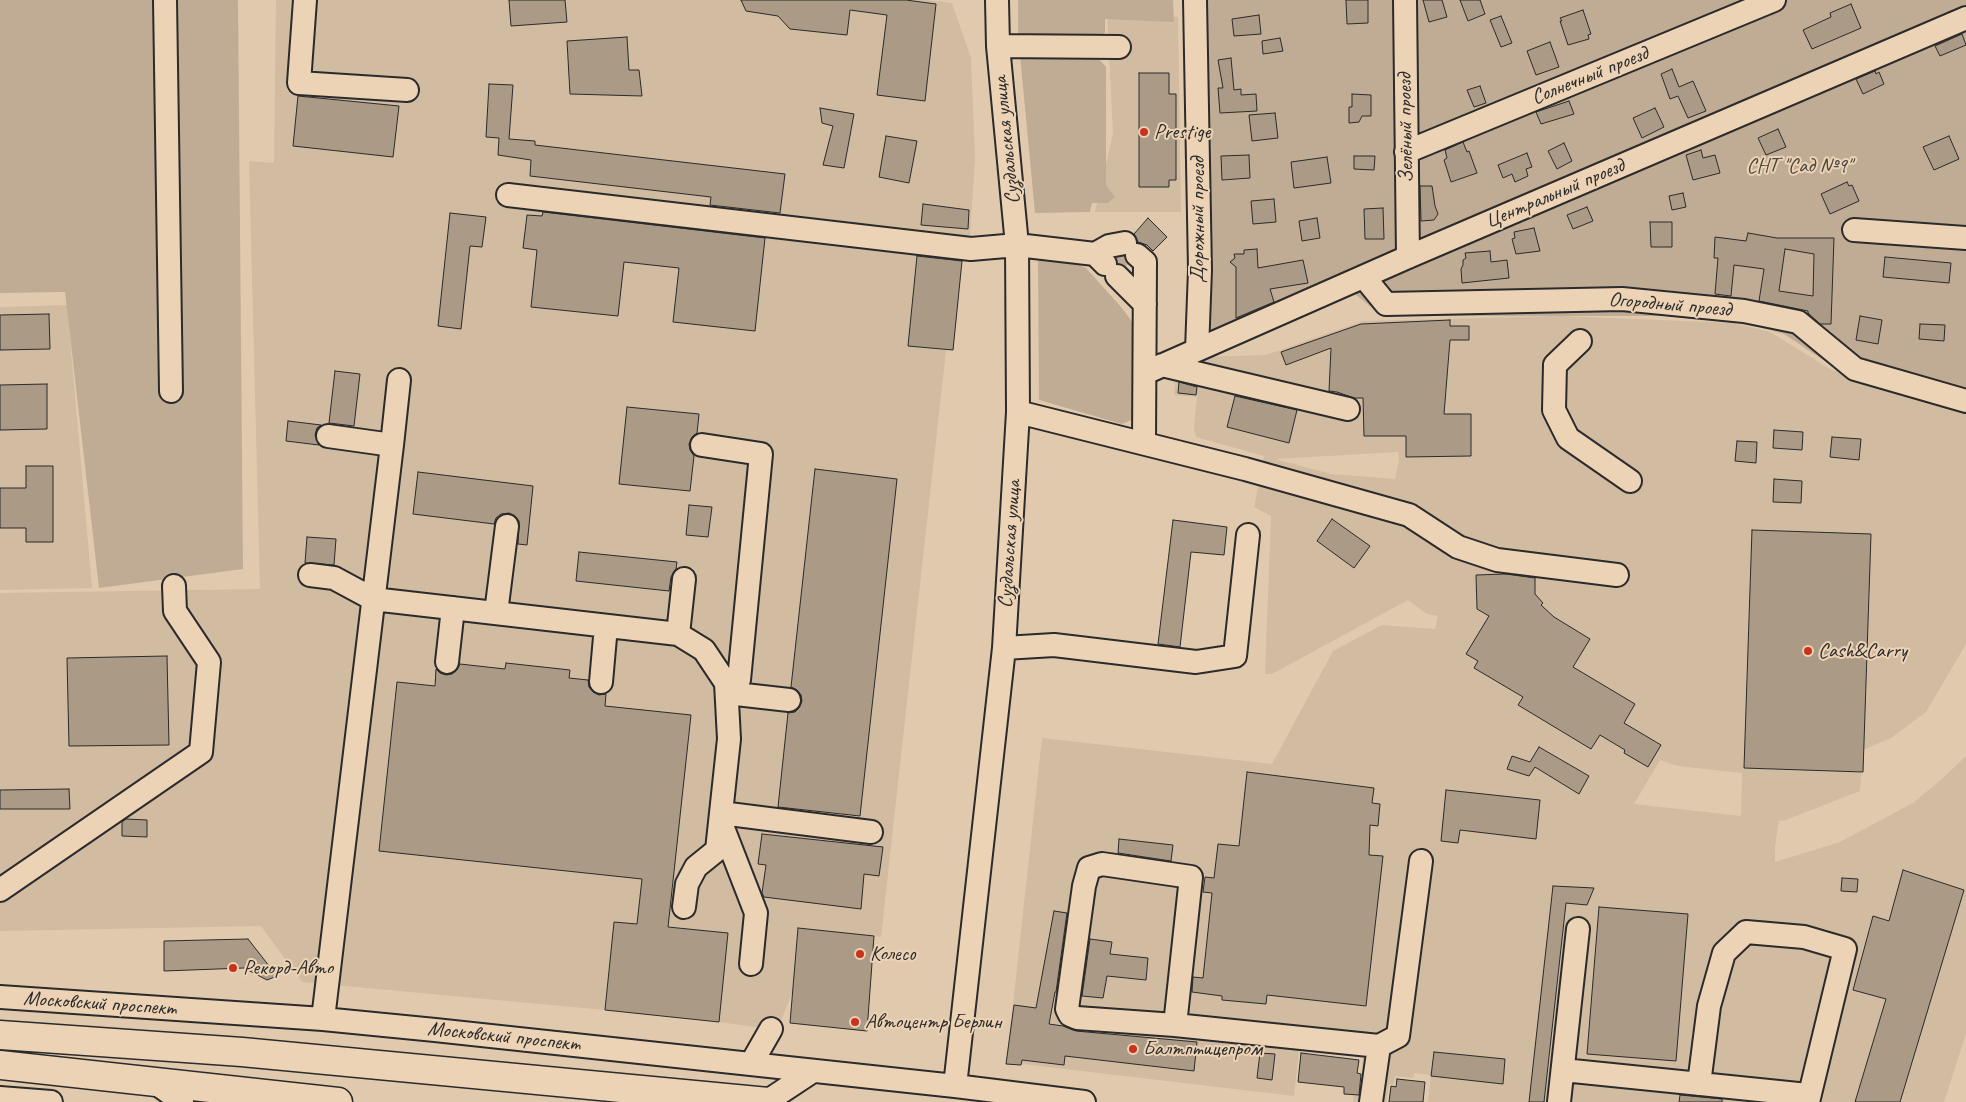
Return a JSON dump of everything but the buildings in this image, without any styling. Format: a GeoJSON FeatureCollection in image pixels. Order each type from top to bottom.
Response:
{"type":"FeatureCollection","features":[{"type":"Feature","properties":{"kind":"main road","name":"Московский проспект"},"geometry":{"type":"LineString","coordinates":[[4,1035],[242,1052],[767,1102]]}},
{"type":"Feature","properties":{"kind":"main road"},"geometry":{"type":"LineString","coordinates":[[234,1090],[247,1083],[252,1072],[251,1063],[242,1052]]}},
{"type":"Feature","properties":{"kind":"main road"},"geometry":{"type":"LineString","coordinates":[[0,1065],[338,1102]]}},
{"type":"Feature","properties":{"kind":"street"},"geometry":{"type":"LineString","coordinates":[[165,0],[171,391]]}},
{"type":"Feature","properties":{"kind":"street"},"geometry":{"type":"LineString","coordinates":[[305,0],[299,83],[407,90]]}},
{"type":"Feature","properties":{"kind":"street","name":"Суздальская улица"},"geometry":{"type":"LineString","coordinates":[[955,1086],[1004,648],[1018,412],[1017,245],[998,46],[997,0]]}},
{"type":"Feature","properties":{"kind":"street","name":"Дорожный проезд"},"geometry":{"type":"LineString","coordinates":[[1195,0],[1200,270],[1197,350]]}},
{"type":"Feature","properties":{"kind":"street","name":"Зелёный проезд"},"geometry":{"type":"LineString","coordinates":[[1405,0],[1408,257]]}},
{"type":"Feature","properties":{"kind":"street","name":"Солнечный проезд"},"geometry":{"type":"LineString","coordinates":[[1406,152],[1774,0]]}},
{"type":"Feature","properties":{"kind":"street","name":"Центральный проезд"},"geometry":{"type":"LineString","coordinates":[[1153,369],[1408,257],[1966,18]]}},
{"type":"Feature","properties":{"kind":"street"},"geometry":{"type":"LineString","coordinates":[[998,46],[1119,47]]}},
{"type":"Feature","properties":{"kind":"street"},"geometry":{"type":"LineString","coordinates":[[508,195],[970,249],[1017,245],[1144,262],[1144,294],[1153,369],[1144,442]]}},
{"type":"Feature","properties":{"kind":"street"},"geometry":{"type":"LineString","coordinates":[[1854,230],[1966,238]]}},
{"type":"Feature","properties":{"kind":"street"},"geometry":{"type":"LineString","coordinates":[[1116,257],[1144,294]]}},
{"type":"Feature","properties":{"kind":"street","name":"Огородный проезд"},"geometry":{"type":"LineString","coordinates":[[1364,277],[1386,304],[1622,299],[1744,311],[1798,322],[1855,369],[1966,401]]}},
{"type":"Feature","properties":{"kind":"street"},"geometry":{"type":"LineString","coordinates":[[1580,341],[1555,364],[1554,410],[1568,438],[1630,481]]}},
{"type":"Feature","properties":{"kind":"street"},"geometry":{"type":"LineString","coordinates":[[1153,369],[1348,409]]}},
{"type":"Feature","properties":{"kind":"street"},"geometry":{"type":"LineString","coordinates":[[323,1019],[400,380]]}},
{"type":"Feature","properties":{"kind":"street"},"geometry":{"type":"LineString","coordinates":[[1018,412],[1144,442],[1409,514],[1458,548],[1498,560],[1617,575]]}},
{"type":"Feature","properties":{"kind":"street"},"geometry":{"type":"LineString","coordinates":[[328,436],[392,445]]}},
{"type":"Feature","properties":{"kind":"street"},"geometry":{"type":"LineString","coordinates":[[702,445],[761,454],[739,680],[727,693]]}},
{"type":"Feature","properties":{"kind":"street"},"geometry":{"type":"LineString","coordinates":[[496,613],[507,526]]}},
{"type":"Feature","properties":{"kind":"street"},"geometry":{"type":"LineString","coordinates":[[1004,648],[1054,645],[1196,662],[1235,656],[1248,535]]}},
{"type":"Feature","properties":{"kind":"street"},"geometry":{"type":"LineString","coordinates":[[310,575],[334,578],[373,599],[678,634],[704,650],[726,683],[729,739],[717,850],[696,867],[687,884],[684,906]]}},
{"type":"Feature","properties":{"kind":"street"},"geometry":{"type":"LineString","coordinates":[[678,634],[684,579]]}},
{"type":"Feature","properties":{"kind":"street"},"geometry":{"type":"LineString","coordinates":[[0,890],[201,752],[209,662],[175,611],[174,586]]}},
{"type":"Feature","properties":{"kind":"street"},"geometry":{"type":"LineString","coordinates":[[447,662],[453,608]]}},
{"type":"Feature","properties":{"kind":"street"},"geometry":{"type":"LineString","coordinates":[[601,682],[606,626]]}},
{"type":"Feature","properties":{"kind":"street"},"geometry":{"type":"LineString","coordinates":[[727,693],[790,700]]}},
{"type":"Feature","properties":{"kind":"street"},"geometry":{"type":"LineString","coordinates":[[721,817],[871,832]]}},
{"type":"Feature","properties":{"kind":"street"},"geometry":{"type":"LineString","coordinates":[[721,817],[756,913],[751,964]]}},
{"type":"Feature","properties":{"kind":"street"},"geometry":{"type":"LineString","coordinates":[[1175,1025],[1191,877],[1102,864],[1089,868],[1084,886],[1067,1009],[1070,1015],[1077,1018],[1175,1025],[1379,1046],[1398,1036],[1421,862]]}},
{"type":"Feature","properties":{"kind":"street"},"geometry":{"type":"LineString","coordinates":[[1559,1102],[1578,928]]}},
{"type":"Feature","properties":{"kind":"street"},"geometry":{"type":"LineString","coordinates":[[1563,1070],[1699,1084],[1808,1099],[1845,949],[1804,937],[1746,932],[1724,953],[1709,1006],[1699,1084]]}},
{"type":"Feature","properties":{"kind":"street","name":"Московский проспект"},"geometry":{"type":"LineString","coordinates":[[0,997],[323,1019],[955,1086],[1084,1102]]}},
{"type":"Feature","properties":{"kind":"street"},"geometry":{"type":"LineString","coordinates":[[751,1064],[772,1029]]}},
{"type":"Feature","properties":{"kind":"street"},"geometry":{"type":"LineString","coordinates":[[1371,1102],[1379,1046]]}},
{"type":"Feature","properties":{"kind":"street"},"geometry":{"type":"LineString","coordinates":[[767,1102],[813,1071]]}},
{"type":"Feature","properties":{"kind":"street"},"geometry":{"type":"LineString","coordinates":[[152,1081],[182,1102]]}},
{"type":"Feature","properties":{"kind":"street"},"geometry":{"type":"LineString","coordinates":[[4,1100],[51,1102]]}},
{"type":"Feature","properties":{"kind":"shaded area"},"geometry":{"type":"Polygon","coordinates":[[[276,0],[926,0],[952,3],[971,58],[975,159],[970,234],[963,253],[953,350],[946,350],[881,937],[798,928],[793,991],[777,1030],[719,1022],[728,933],[614,922],[605,1010],[302,982],[261,926],[0,931],[0,593],[260,589],[249,161],[274,163],[276,0]]]}},
{"type":"Feature","properties":{"kind":"shaded area"},"geometry":{"type":"Polygon","coordinates":[[[1107,8],[1178,17],[1181,212],[1095,212],[1113,134],[1107,8]]]}},
{"type":"Feature","properties":{"kind":"shaded area"},"geometry":{"type":"Polygon","coordinates":[[[67,305],[92,588],[0,590],[0,307],[67,305]]]}},
{"type":"Feature","properties":{"kind":"shaded area"},"geometry":{"type":"Polygon","coordinates":[[[1559,316],[1735,323],[1770,332],[1830,369],[1878,386],[1966,412],[1966,644],[1926,712],[1891,738],[1863,750],[1860,791],[1783,821],[1779,820],[1775,847],[1775,862],[1840,842],[1913,803],[1966,756],[1966,1034],[1944,1102],[1428,1102],[1431,1075],[1414,1073],[1413,1078],[1395,1076],[1394,1084],[1389,1084],[1386,1102],[1353,1102],[1354,1089],[1360,1089],[1363,1057],[1299,1050],[1294,1096],[1006,1062],[1042,738],[1272,764],[1333,651],[1382,625],[1435,629],[1438,616],[1427,614],[1408,600],[1272,674],[1265,674],[1271,516],[1254,507],[1264,456],[1196,437],[1194,428],[1197,397],[1174,395],[1176,377],[1200,368],[1200,357],[1266,355],[1363,321],[1559,316]],[[1398,452],[1275,459],[1331,474],[1395,479],[1399,460],[1398,452]],[[1660,760],[1634,804],[1741,816],[1742,773],[1678,766],[1660,760]]]}},
{"type":"Feature","properties":{"kind":"green space"},"geometry":{"type":"Polygon","coordinates":[[[0,0],[238,0],[243,569],[99,588],[65,292],[0,293],[0,0]]]}},
{"type":"Feature","properties":{"kind":"green space"},"geometry":{"type":"Polygon","coordinates":[[[1018,0],[1173,0],[1174,22],[1105,19],[1105,33],[1097,38],[1018,39],[1018,0]]]}},
{"type":"Feature","properties":{"kind":"green space","name":"СНТ \"Сад №9\""},"geometry":{"type":"Polygon","coordinates":[[[1196,0],[1966,0],[1966,408],[1837,369],[1784,334],[1719,316],[1382,316],[1355,294],[1203,342],[1196,0]]]}},
{"type":"Feature","properties":{"kind":"green space"},"geometry":{"type":"Polygon","coordinates":[[[1020,55],[1096,56],[1106,67],[1106,185],[1115,197],[1108,203],[1092,203],[1090,212],[1035,213],[1020,55]]]}},
{"type":"Feature","properties":{"kind":"green space"},"geometry":{"type":"Polygon","coordinates":[[[1050,258],[1068,259],[1086,268],[1122,308],[1135,326],[1134,419],[1122,424],[1039,400],[1038,261],[1050,258]]]}},
{"type":"Feature","properties":{"kind":"tunnel"},"geometry":{"type":"LineString","coordinates":[[1115,253],[1127,265]]}},
{"type":"Feature","properties":{"kind":"place","name":"Prestige"},"geometry":{"type":"Point","coordinates":[1144,132]}},
{"type":"Feature","properties":{"kind":"place","name":"Cash&Carry"},"geometry":{"type":"Point","coordinates":[1808,651]}},
{"type":"Feature","properties":{"kind":"place","name":"Колесо"},"geometry":{"type":"Point","coordinates":[860,954]}},
{"type":"Feature","properties":{"kind":"place","name":"Рекорд-Авто"},"geometry":{"type":"Point","coordinates":[233,968]}},
{"type":"Feature","properties":{"kind":"place","name":"Автоцентр Берлин"},"geometry":{"type":"Point","coordinates":[855,1022]}},
{"type":"Feature","properties":{"kind":"place","name":"Балтптицепром"},"geometry":{"type":"Point","coordinates":[1133,1049]}}]}
